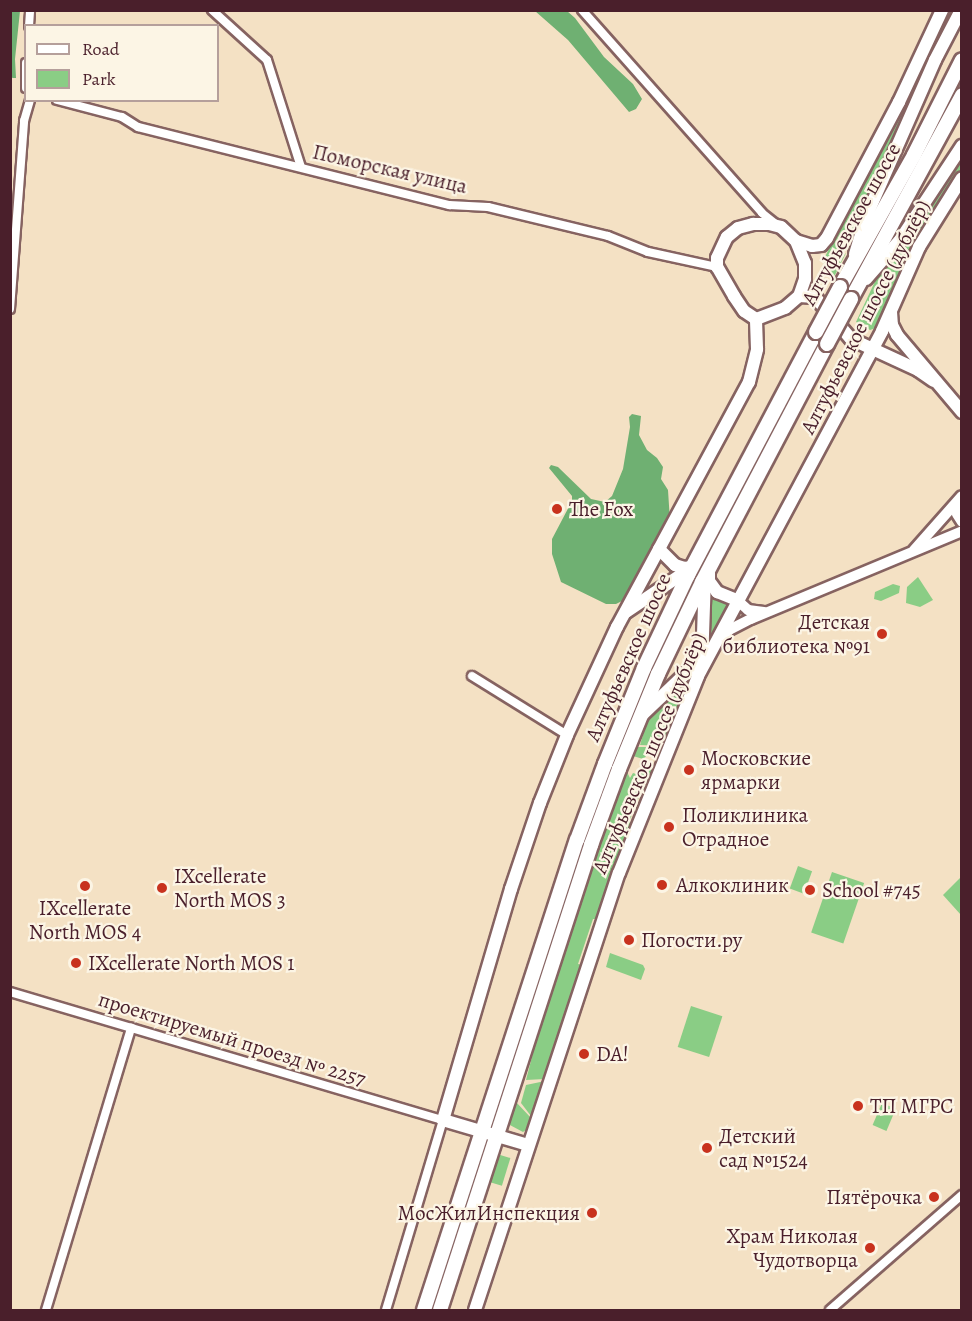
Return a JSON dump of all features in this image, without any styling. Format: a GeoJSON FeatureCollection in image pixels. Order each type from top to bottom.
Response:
{"type":"FeatureCollection","features":[{"type":"Feature","properties":{"kind":"main road"},"geometry":{"type":"LineString","coordinates":[[796,241],[812,246],[821,245],[827,238],[925,50],[942,10]]}},
{"type":"Feature","properties":{"kind":"main road"},"geometry":{"type":"LineString","coordinates":[[843,282],[864,221],[935,60],[961,10]]}},
{"type":"Feature","properties":{"kind":"main road"},"geometry":{"type":"LineString","coordinates":[[911,113],[925,50]]}},
{"type":"Feature","properties":{"kind":"main road"},"geometry":{"type":"LineString","coordinates":[[892,114],[935,60]]}},
{"type":"Feature","properties":{"kind":"main road","name":"Алтуфьевское шоссе"},"geometry":{"type":"LineString","coordinates":[[424,1311],[596,787],[644,668],[692,567],[962,60]]}},
{"type":"Feature","properties":{"kind":"main road","name":"Алтуфьевское шоссе"},"geometry":{"type":"LineString","coordinates":[[440,1311],[597,828],[640,717],[709,568],[962,95]]}},
{"type":"Feature","properties":{"kind":"main road"},"geometry":{"type":"LineString","coordinates":[[854,294],[900,240],[962,146]]}},
{"type":"Feature","properties":{"kind":"main road","name":"Алтуфьевское шоссе (дублёр)"},"geometry":{"type":"LineString","coordinates":[[475,1311],[619,873],[701,670],[872,351],[919,247],[962,177]]}},
{"type":"Feature","properties":{"kind":"main road"},"geometry":{"type":"LineString","coordinates":[[764,218],[781,227],[796,241],[805,263],[805,279],[799,296],[785,308],[756,319],[744,310],[717,267],[719,248],[726,237],[738,228],[764,218]]}},
{"type":"Feature","properties":{"kind":"main road"},"geometry":{"type":"LineString","coordinates":[[799,296],[815,297],[851,339],[872,351],[918,370],[934,381]]}},
{"type":"Feature","properties":{"kind":"main road"},"geometry":{"type":"LineString","coordinates":[[892,308],[894,330],[962,412]]}},
{"type":"Feature","properties":{"kind":"main road"},"geometry":{"type":"LineString","coordinates":[[528,1145],[497,1134],[443,1120],[518,866],[567,735],[624,614],[749,382],[757,349],[756,319]]}},
{"type":"Feature","properties":{"kind":"main road"},"geometry":{"type":"LineString","coordinates":[[851,339],[869,337],[882,331]]}},
{"type":"Feature","properties":{"kind":"main road"},"geometry":{"type":"LineString","coordinates":[[659,549],[675,565],[684,568],[692,567]]}},
{"type":"Feature","properties":{"kind":"main road"},"geometry":{"type":"LineString","coordinates":[[624,614],[692,567]]}},
{"type":"Feature","properties":{"kind":"main road"},"geometry":{"type":"LineString","coordinates":[[709,568],[709,580],[714,589],[721,595],[737,600]]}},
{"type":"Feature","properties":{"kind":"main road"},"geometry":{"type":"LineString","coordinates":[[701,670],[704,657],[704,592],[709,568]]}},
{"type":"Feature","properties":{"kind":"main road"},"geometry":{"type":"LineString","coordinates":[[640,717],[704,657],[716,642]]}},
{"type":"Feature","properties":{"kind":"street"},"geometry":{"type":"LineString","coordinates":[[212,10],[267,60],[301,167]]}},
{"type":"Feature","properties":{"kind":"street"},"geometry":{"type":"LineString","coordinates":[[582,10],[764,218]]}},
{"type":"Feature","properties":{"kind":"street"},"geometry":{"type":"LineString","coordinates":[[10,309],[24,121],[29,102]]}},
{"type":"Feature","properties":{"kind":"street","name":"Поморская улица"},"geometry":{"type":"LineString","coordinates":[[65,102],[122,117],[138,127],[449,205],[488,207],[608,236],[648,252],[717,267]]}},
{"type":"Feature","properties":{"kind":"street"},"geometry":{"type":"LineString","coordinates":[[962,497],[957,514],[962,522]]}},
{"type":"Feature","properties":{"kind":"street"},"geometry":{"type":"LineString","coordinates":[[911,554],[962,497]]}},
{"type":"Feature","properties":{"kind":"street"},"geometry":{"type":"LineString","coordinates":[[716,642],[729,630],[768,611],[911,554],[962,531]]}},
{"type":"Feature","properties":{"kind":"street"},"geometry":{"type":"LineString","coordinates":[[737,600],[751,611],[768,611]]}},
{"type":"Feature","properties":{"kind":"street"},"geometry":{"type":"LineString","coordinates":[[472,676],[567,735]]}},
{"type":"Feature","properties":{"kind":"street","name":"проектируемый проезд № 2257"},"geometry":{"type":"LineString","coordinates":[[10,992],[443,1120]]}},
{"type":"Feature","properties":{"kind":"street"},"geometry":{"type":"LineString","coordinates":[[46,1311],[131,1028]]}},
{"type":"Feature","properties":{"kind":"street"},"geometry":{"type":"LineString","coordinates":[[386,1311],[443,1120]]}},
{"type":"Feature","properties":{"kind":"street"},"geometry":{"type":"LineString","coordinates":[[830,1311],[962,1195]]}},
{"type":"Feature","properties":{"kind":"green space"},"geometry":{"type":"Polygon","coordinates":[[[11,10],[20,11],[15,59],[16,78],[10,77],[11,10]]]}},
{"type":"Feature","properties":{"kind":"green space"},"geometry":{"type":"Polygon","coordinates":[[[535,11],[567,11],[575,18],[604,57],[633,84],[642,99],[636,109],[629,112],[568,40],[535,11]]]}},
{"type":"Feature","properties":{"kind":"green space"},"geometry":{"type":"Polygon","coordinates":[[[906,102],[908,106],[864,201],[849,248],[836,256],[839,259],[846,253],[834,277],[821,273],[825,257],[835,236],[833,234],[903,103],[906,102]]]}},
{"type":"Feature","properties":{"kind":"green space"},"geometry":{"type":"Polygon","coordinates":[[[961,155],[961,171],[924,230],[879,327],[870,330],[856,322],[878,275],[908,237],[961,155]]]}},
{"type":"Feature","properties":{"kind":"green space"},"geometry":{"type":"Polygon","coordinates":[[[632,414],[641,416],[639,435],[647,450],[663,467],[661,479],[668,490],[670,521],[626,599],[616,604],[606,604],[561,582],[552,554],[552,539],[572,501],[572,496],[549,468],[551,465],[558,467],[591,499],[605,502],[612,496],[623,469],[630,427],[629,417],[632,414]]]}},
{"type":"Feature","properties":{"kind":"green space"},"geometry":{"type":"Polygon","coordinates":[[[918,577],[933,600],[920,607],[906,603],[907,587],[918,577]]]}},
{"type":"Feature","properties":{"kind":"green space"},"geometry":{"type":"Polygon","coordinates":[[[893,584],[900,586],[899,593],[881,601],[874,599],[875,592],[893,584]]]}},
{"type":"Feature","properties":{"kind":"green space"},"geometry":{"type":"Polygon","coordinates":[[[707,588],[718,598],[730,603],[711,645],[707,645],[707,588]]]}},
{"type":"Feature","properties":{"kind":"green space"},"geometry":{"type":"Polygon","coordinates":[[[692,676],[665,746],[640,745],[646,725],[642,723],[692,676]]]}},
{"type":"Feature","properties":{"kind":"green space"},"geometry":{"type":"Polygon","coordinates":[[[637,747],[657,747],[643,759],[633,756],[637,747]]]}},
{"type":"Feature","properties":{"kind":"green space"},"geometry":{"type":"Polygon","coordinates":[[[652,765],[657,766],[649,784],[644,782],[640,776],[643,769],[652,765]]]}},
{"type":"Feature","properties":{"kind":"green space"},"geometry":{"type":"Polygon","coordinates":[[[626,770],[630,778],[633,773],[636,774],[642,784],[648,787],[646,793],[641,792],[629,822],[633,824],[598,919],[593,919],[578,964],[583,965],[545,1079],[526,1080],[533,1053],[528,1051],[596,841],[626,770]]]}},
{"type":"Feature","properties":{"kind":"green space"},"geometry":{"type":"Polygon","coordinates":[[[798,866],[812,871],[804,894],[790,889],[798,866]]]}},
{"type":"Feature","properties":{"kind":"green space"},"geometry":{"type":"Polygon","coordinates":[[[832,872],[864,883],[843,944],[811,933],[832,872]]]}},
{"type":"Feature","properties":{"kind":"green space"},"geometry":{"type":"Polygon","coordinates":[[[961,877],[961,915],[943,895],[961,877]]]}},
{"type":"Feature","properties":{"kind":"green space"},"geometry":{"type":"Polygon","coordinates":[[[610,953],[643,965],[645,969],[641,980],[606,967],[610,953]]]}},
{"type":"Feature","properties":{"kind":"green space"},"geometry":{"type":"Polygon","coordinates":[[[691,1006],[722,1016],[709,1057],[678,1047],[691,1006]]]}},
{"type":"Feature","properties":{"kind":"green space"},"geometry":{"type":"Polygon","coordinates":[[[545,1081],[533,1116],[531,1116],[521,1103],[526,1085],[545,1081]]]}},
{"type":"Feature","properties":{"kind":"green space"},"geometry":{"type":"Polygon","coordinates":[[[516,1102],[532,1119],[529,1128],[523,1132],[508,1124],[509,1107],[513,1108],[516,1102]]]}},
{"type":"Feature","properties":{"kind":"green space"},"geometry":{"type":"Polygon","coordinates":[[[882,1103],[896,1109],[886,1131],[873,1125],[882,1103]]]}},
{"type":"Feature","properties":{"kind":"green space"},"geometry":{"type":"Polygon","coordinates":[[[497,1154],[510,1158],[502,1186],[489,1182],[497,1154]]]}},
{"type":"Feature","properties":{"kind":"place","name":"The Fox"},"geometry":{"type":"Point","coordinates":[557,509]}},
{"type":"Feature","properties":{"kind":"place","name":"Детская библиотека №91"},"geometry":{"type":"Point","coordinates":[882,634]}},
{"type":"Feature","properties":{"kind":"place","name":"Московские ярмарки"},"geometry":{"type":"Point","coordinates":[689,770]}},
{"type":"Feature","properties":{"kind":"place","name":"Поликлиника Отрадное"},"geometry":{"type":"Point","coordinates":[669,827]}},
{"type":"Feature","properties":{"kind":"place","name":"Алкоклиник"},"geometry":{"type":"Point","coordinates":[662,885]}},
{"type":"Feature","properties":{"kind":"place","name":"IXcellerate North MOS 4"},"geometry":{"type":"Point","coordinates":[85,886]}},
{"type":"Feature","properties":{"kind":"place","name":"IXcellerate North MOS 3"},"geometry":{"type":"Point","coordinates":[162,888]}},
{"type":"Feature","properties":{"kind":"place","name":"School #745"},"geometry":{"type":"Point","coordinates":[810,890]}},
{"type":"Feature","properties":{"kind":"place","name":"Погости.ру"},"geometry":{"type":"Point","coordinates":[629,940]}},
{"type":"Feature","properties":{"kind":"place","name":"IXcellerate North MOS 1"},"geometry":{"type":"Point","coordinates":[76,963]}},
{"type":"Feature","properties":{"kind":"place","name":"DA!"},"geometry":{"type":"Point","coordinates":[584,1054]}},
{"type":"Feature","properties":{"kind":"place","name":"ТП МГРС"},"geometry":{"type":"Point","coordinates":[858,1106]}},
{"type":"Feature","properties":{"kind":"place","name":"Детский сад №1524"},"geometry":{"type":"Point","coordinates":[707,1148]}},
{"type":"Feature","properties":{"kind":"place","name":"Пятёрочка"},"geometry":{"type":"Point","coordinates":[934,1197]}},
{"type":"Feature","properties":{"kind":"place","name":"МосЖилИнспекция"},"geometry":{"type":"Point","coordinates":[592,1213]}},
{"type":"Feature","properties":{"kind":"place","name":"Храм Николая Чудотворца"},"geometry":{"type":"Point","coordinates":[870,1248]}}]}
